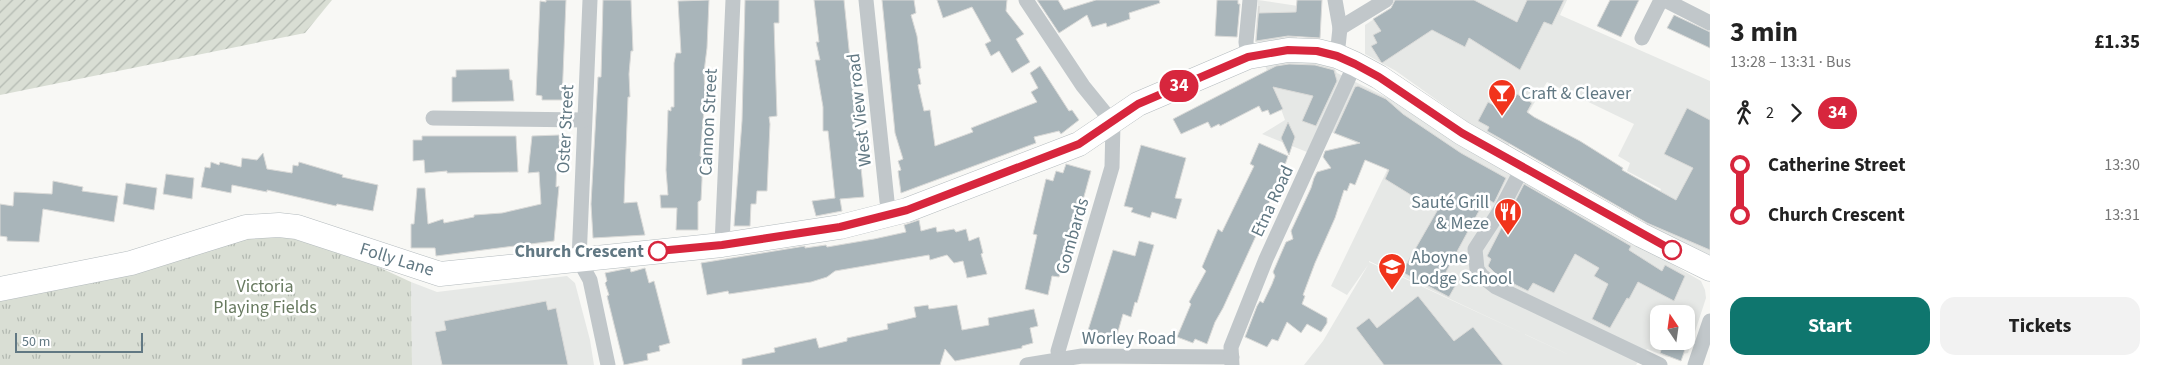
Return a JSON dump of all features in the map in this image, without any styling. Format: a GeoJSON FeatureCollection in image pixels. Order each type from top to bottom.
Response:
{"type":"FeatureCollection","features":[{"type":"Feature","properties":{"kind":"main road","name":"Folly Lane"},"geometry":{"type":"LineString","coordinates":[[0,289],[131,263],[246,227],[262,225],[297,227],[440,274],[722,245],[840,227],[890,216],[1079,144],[1113,123],[1138,104],[1248,57],[1288,50],[1317,51],[1346,60],[1379,77],[1462,133],[1641,235],[1710,269]]}},
{"type":"Feature","properties":{"kind":"street","name":"Oster Street"},"geometry":{"type":"LineString","coordinates":[[579,260],[590,0]]}},
{"type":"Feature","properties":{"kind":"street","name":"Cannon Street"},"geometry":{"type":"LineString","coordinates":[[722,245],[732,0]]}},
{"type":"Feature","properties":{"kind":"street","name":"West View road"},"geometry":{"type":"LineString","coordinates":[[866,0],[890,216]]}},
{"type":"Feature","properties":{"kind":"street"},"geometry":{"type":"LineString","coordinates":[[1026,0],[1082,86],[1113,123]]}},
{"type":"Feature","properties":{"kind":"street"},"geometry":{"type":"LineString","coordinates":[[1248,57],[1246,42],[1250,0]]}},
{"type":"Feature","properties":{"kind":"street","name":"Etna Road"},"geometry":{"type":"LineString","coordinates":[[1232,361],[1231,347],[1346,60],[1335,0]]}},
{"type":"Feature","properties":{"kind":"street"},"geometry":{"type":"LineString","coordinates":[[1340,28],[1386,0]]}},
{"type":"Feature","properties":{"kind":"street"},"geometry":{"type":"LineString","coordinates":[[1642,38],[1663,0],[1710,23]]}},
{"type":"Feature","properties":{"kind":"street"},"geometry":{"type":"LineString","coordinates":[[433,118],[584,120]]}},
{"type":"Feature","properties":{"kind":"street","name":"Gombards"},"geometry":{"type":"LineString","coordinates":[[1060,358],[1058,351],[1112,167],[1113,123]]}},
{"type":"Feature","properties":{"kind":"street"},"geometry":{"type":"LineString","coordinates":[[1523,167],[1501,209],[1474,249],[1476,265],[1482,276],[1496,287],[1660,365]]}},
{"type":"Feature","properties":{"kind":"street"},"geometry":{"type":"LineString","coordinates":[[579,260],[590,280],[608,365]]}},
{"type":"Feature","properties":{"kind":"street"},"geometry":{"type":"LineString","coordinates":[[1695,365],[1710,321]]}},
{"type":"Feature","properties":{"kind":"street","name":"Worley Road"},"geometry":{"type":"LineString","coordinates":[[1027,365],[1060,358],[1082,356],[1232,361]]}},
{"type":"Feature","properties":{"kind":"shaded area"},"geometry":{"type":"Polygon","coordinates":[[[1258,0],[1298,6],[1297,42],[1255,42],[1258,0]]]}},
{"type":"Feature","properties":{"kind":"shaded area"},"geometry":{"type":"Polygon","coordinates":[[[1403,0],[1567,0],[1560,15],[1710,81],[1710,255],[1643,225],[1661,189],[1627,171],[1630,163],[1618,156],[1634,124],[1547,82],[1508,146],[1469,123],[1396,71],[1365,54],[1365,25],[1403,0]]]}},
{"type":"Feature","properties":{"kind":"shaded area"},"geometry":{"type":"Polygon","coordinates":[[[1277,61],[1319,61],[1335,69],[1337,73],[1427,117],[1580,211],[1701,281],[1706,298],[1695,332],[1695,305],[1650,305],[1650,350],[1689,350],[1688,353],[1667,357],[1647,349],[1636,365],[1304,365],[1323,341],[1368,265],[1347,295],[1331,286],[1393,158],[1319,127],[1307,152],[1262,134],[1285,120],[1265,65],[1277,61]],[[1369,261],[1531,337],[1576,358],[1369,261]]]}},
{"type":"Feature","properties":{"kind":"shaded area"},"geometry":{"type":"Polygon","coordinates":[[[567,276],[575,283],[590,340],[594,365],[412,365],[411,282],[437,292],[567,276]]]}},
{"type":"Feature","properties":{"kind":"green space"},"geometry":{"type":"Polygon","coordinates":[[[0,0],[332,0],[305,33],[0,95],[0,0]]]}},
{"type":"Feature","properties":{"kind":"green space","name":"Victoria Playing Fields"},"geometry":{"type":"Polygon","coordinates":[[[296,229],[411,282],[412,365],[0,365],[0,288],[125,259],[296,229]]]}},
{"type":"Feature","properties":{"kind":"building"},"geometry":{"type":"Polygon","coordinates":[[[546,0],[566,0],[562,100],[542,100],[542,96],[536,95],[540,1],[546,2],[546,0]]]}},
{"type":"Feature","properties":{"kind":"building"},"geometry":{"type":"Polygon","coordinates":[[[603,0],[631,0],[633,51],[631,51],[629,74],[630,97],[628,97],[624,203],[637,202],[645,235],[593,238],[591,204],[598,77],[601,77],[603,0]]]}},
{"type":"Feature","properties":{"kind":"building"},"geometry":{"type":"Polygon","coordinates":[[[709,0],[704,72],[705,98],[700,156],[702,157],[702,180],[701,200],[698,202],[698,230],[676,230],[677,208],[661,208],[660,195],[668,195],[666,170],[668,110],[671,111],[671,107],[674,107],[674,63],[676,53],[681,53],[678,1],[709,0]]]}},
{"type":"Feature","properties":{"kind":"building"},"geometry":{"type":"Polygon","coordinates":[[[745,0],[779,0],[779,23],[774,23],[777,116],[769,117],[767,191],[757,191],[756,204],[751,204],[750,226],[734,226],[742,121],[745,0]]]}},
{"type":"Feature","properties":{"kind":"building"},"geometry":{"type":"Polygon","coordinates":[[[814,0],[844,0],[864,197],[840,199],[842,211],[816,216],[812,201],[835,198],[828,131],[823,131],[823,107],[815,60],[820,60],[816,42],[819,42],[814,0]]]}},
{"type":"Feature","properties":{"kind":"building"},"geometry":{"type":"Polygon","coordinates":[[[882,0],[914,0],[916,13],[911,15],[917,36],[921,68],[918,69],[921,84],[918,85],[924,111],[930,110],[935,146],[973,132],[971,128],[1037,102],[1031,92],[1038,88],[1030,73],[1040,66],[1069,111],[1072,110],[1079,120],[1061,134],[1059,131],[1034,137],[1036,143],[901,193],[898,171],[901,170],[898,161],[903,159],[895,133],[882,0]]]}},
{"type":"Feature","properties":{"kind":"building"},"geometry":{"type":"Polygon","coordinates":[[[937,0],[1007,0],[1006,11],[1024,34],[1016,39],[1030,62],[1012,73],[999,51],[991,56],[985,44],[991,41],[972,7],[943,18],[937,0]]]}},
{"type":"Feature","properties":{"kind":"building"},"geometry":{"type":"Polygon","coordinates":[[[1037,0],[1058,0],[1064,10],[1096,0],[1159,0],[1160,3],[1129,13],[1130,19],[1107,27],[1106,23],[1092,27],[1087,15],[1059,33],[1037,0]]]}},
{"type":"Feature","properties":{"kind":"building"},"geometry":{"type":"Polygon","coordinates":[[[1217,0],[1238,0],[1238,4],[1240,4],[1237,37],[1215,36],[1217,0]]]}},
{"type":"Feature","properties":{"kind":"building"},"geometry":{"type":"Polygon","coordinates":[[[1297,0],[1322,0],[1320,38],[1288,36],[1256,41],[1259,6],[1259,13],[1296,12],[1297,0]]]}},
{"type":"Feature","properties":{"kind":"building"},"geometry":{"type":"Polygon","coordinates":[[[1395,0],[1474,0],[1517,22],[1527,0],[1564,0],[1552,25],[1544,22],[1520,70],[1469,38],[1465,47],[1432,30],[1382,63],[1371,46],[1377,43],[1373,35],[1381,31],[1373,19],[1391,8],[1395,0]]]}},
{"type":"Feature","properties":{"kind":"building"},"geometry":{"type":"Polygon","coordinates":[[[1610,0],[1639,0],[1621,37],[1597,26],[1610,0]]]}},
{"type":"Feature","properties":{"kind":"building"},"geometry":{"type":"Polygon","coordinates":[[[1674,15],[1710,32],[1710,48],[1667,28],[1674,15]]]}},
{"type":"Feature","properties":{"kind":"building"},"geometry":{"type":"Polygon","coordinates":[[[1289,64],[1315,65],[1334,70],[1337,81],[1316,126],[1302,121],[1313,96],[1273,87],[1283,109],[1270,115],[1268,110],[1262,112],[1259,106],[1220,126],[1219,124],[1211,128],[1208,122],[1181,134],[1173,119],[1276,66],[1289,64]]]}},
{"type":"Feature","properties":{"kind":"building"},"geometry":{"type":"Polygon","coordinates":[[[509,69],[514,101],[452,102],[452,77],[456,77],[456,70],[509,69]]]}},
{"type":"Feature","properties":{"kind":"building"},"geometry":{"type":"Polygon","coordinates":[[[1358,86],[1386,99],[1403,114],[1461,153],[1506,178],[1494,203],[1486,198],[1446,272],[1459,279],[1449,297],[1402,272],[1437,211],[1385,179],[1389,170],[1365,160],[1355,185],[1350,183],[1347,191],[1344,190],[1335,218],[1303,295],[1305,296],[1302,304],[1327,318],[1327,323],[1321,332],[1307,324],[1301,333],[1287,322],[1278,341],[1272,339],[1267,347],[1245,337],[1257,306],[1260,301],[1263,303],[1272,284],[1275,276],[1273,272],[1286,242],[1293,239],[1291,231],[1317,172],[1331,168],[1323,157],[1325,151],[1360,143],[1334,133],[1355,87],[1358,86]]]}},
{"type":"Feature","properties":{"kind":"building"},"geometry":{"type":"Polygon","coordinates":[[[1517,94],[1532,103],[1527,112],[1534,117],[1580,141],[1623,168],[1622,170],[1676,200],[1693,168],[1664,154],[1687,108],[1710,120],[1710,250],[1647,223],[1487,131],[1489,127],[1478,121],[1488,102],[1501,109],[1502,107],[1508,110],[1517,94]]]}},
{"type":"Feature","properties":{"kind":"building"},"geometry":{"type":"Polygon","coordinates":[[[1288,122],[1295,137],[1289,155],[1281,138],[1288,122]]]}},
{"type":"Feature","properties":{"kind":"building"},"geometry":{"type":"Polygon","coordinates":[[[559,135],[560,159],[557,160],[556,187],[559,186],[554,241],[436,256],[435,248],[411,248],[411,224],[414,224],[417,188],[425,188],[428,224],[443,219],[444,223],[474,217],[474,215],[502,213],[541,204],[539,172],[528,173],[532,136],[559,135]]]}},
{"type":"Feature","properties":{"kind":"building"},"geometry":{"type":"Polygon","coordinates":[[[422,136],[516,136],[518,172],[447,173],[447,171],[425,173],[424,160],[413,161],[413,140],[422,140],[422,136]]]}},
{"type":"Feature","properties":{"kind":"building"},"geometry":{"type":"Polygon","coordinates":[[[1259,143],[1288,156],[1282,179],[1270,200],[1265,215],[1258,220],[1260,227],[1215,322],[1207,344],[1195,339],[1193,343],[1177,337],[1191,304],[1189,302],[1206,271],[1202,267],[1218,229],[1222,232],[1254,166],[1250,164],[1259,143]]]}},
{"type":"Feature","properties":{"kind":"building"},"geometry":{"type":"Polygon","coordinates":[[[1141,145],[1186,158],[1175,198],[1182,199],[1176,219],[1152,212],[1150,218],[1131,212],[1133,208],[1124,206],[1141,145]]]}},
{"type":"Feature","properties":{"kind":"building"},"geometry":{"type":"Polygon","coordinates":[[[263,153],[267,169],[292,173],[293,165],[298,166],[299,162],[343,175],[342,177],[378,185],[373,211],[337,204],[336,206],[267,190],[267,192],[232,185],[231,193],[201,187],[205,167],[210,168],[211,162],[219,165],[220,162],[241,167],[242,158],[257,160],[263,153]]]}},
{"type":"Feature","properties":{"kind":"building"},"geometry":{"type":"Polygon","coordinates":[[[1066,164],[1091,171],[1064,269],[1061,269],[1059,277],[1052,276],[1048,295],[1025,289],[1037,235],[1033,234],[1046,179],[1053,181],[1056,171],[1063,173],[1066,164]]]}},
{"type":"Feature","properties":{"kind":"building"},"geometry":{"type":"Polygon","coordinates":[[[166,174],[194,178],[192,199],[163,194],[166,174]]]}},
{"type":"Feature","properties":{"kind":"building"},"geometry":{"type":"Polygon","coordinates":[[[53,181],[83,187],[82,191],[118,196],[114,222],[43,209],[39,242],[7,241],[7,237],[0,236],[0,204],[13,206],[14,192],[52,194],[53,181]]]}},
{"type":"Feature","properties":{"kind":"building"},"geometry":{"type":"Polygon","coordinates":[[[126,183],[157,188],[154,210],[123,204],[126,183]]]}},
{"type":"Feature","properties":{"kind":"building"},"geometry":{"type":"Polygon","coordinates":[[[1524,184],[1631,246],[1629,250],[1662,271],[1665,265],[1685,276],[1674,301],[1638,282],[1610,328],[1592,319],[1608,284],[1594,276],[1599,268],[1575,254],[1554,293],[1533,283],[1528,291],[1498,276],[1488,266],[1491,259],[1487,256],[1524,184]]]}},
{"type":"Feature","properties":{"kind":"building"},"geometry":{"type":"Polygon","coordinates":[[[919,220],[921,231],[936,227],[937,232],[954,229],[956,232],[966,229],[969,241],[979,237],[983,253],[981,254],[987,274],[967,278],[963,261],[954,263],[947,255],[930,260],[929,255],[835,271],[827,277],[811,282],[729,294],[728,291],[707,295],[701,263],[805,246],[805,248],[826,245],[827,247],[874,239],[906,232],[904,225],[919,220]]]}},
{"type":"Feature","properties":{"kind":"building"},"geometry":{"type":"Polygon","coordinates":[[[1139,241],[1154,245],[1131,317],[1123,314],[1115,342],[1096,343],[1085,340],[1113,250],[1135,256],[1139,241]]]}},
{"type":"Feature","properties":{"kind":"building"},"geometry":{"type":"Polygon","coordinates":[[[630,268],[631,272],[645,268],[649,283],[654,281],[670,343],[659,346],[660,351],[647,354],[648,360],[624,365],[607,296],[609,295],[605,283],[607,281],[605,273],[630,268]]]}},
{"type":"Feature","properties":{"kind":"building"},"geometry":{"type":"Polygon","coordinates":[[[1418,296],[1454,341],[1473,327],[1503,365],[1384,365],[1356,328],[1369,318],[1377,328],[1418,296]]]}},
{"type":"Feature","properties":{"kind":"building"},"geometry":{"type":"Polygon","coordinates":[[[546,301],[548,310],[556,308],[568,365],[442,365],[435,332],[446,330],[444,321],[546,301]]]}},
{"type":"Feature","properties":{"kind":"building"},"geometry":{"type":"Polygon","coordinates":[[[928,305],[929,309],[957,305],[962,330],[989,325],[988,318],[1034,309],[1038,326],[1030,328],[1033,343],[1022,346],[1022,348],[955,361],[945,349],[940,365],[742,365],[742,359],[775,352],[774,348],[816,338],[819,348],[847,341],[847,338],[888,329],[887,324],[916,317],[914,307],[928,305]]]}},
{"type":"Feature","properties":{"kind":"building"},"geometry":{"type":"Polygon","coordinates":[[[1661,350],[1685,350],[1681,361],[1660,353],[1661,350]]]}},
{"type":"Feature","properties":{"kind":"bus line","name":"34"},"geometry":{"type":"LineString","coordinates":[[658,251],[722,245],[840,227],[890,216],[1079,144],[1113,123],[1138,104],[1248,57],[1288,50],[1317,51],[1337,56],[1355,64],[1379,77],[1462,133],[1641,235],[1672,250]]}},
{"type":"Feature","properties":{"kind":"place","name":"Craft & Cleaver"},"geometry":{"type":"Point","coordinates":[1502,117]}},
{"type":"Feature","properties":{"kind":"place","name":"Sauté Grill & Meze"},"geometry":{"type":"Point","coordinates":[1508,236]}},
{"type":"Feature","properties":{"kind":"place","name":"Church Crescent"},"geometry":{"type":"Point","coordinates":[658,251]}},
{"type":"Feature","properties":{"kind":"place","name":"Aboyne Lodge School"},"geometry":{"type":"Point","coordinates":[1392,291]}}]}
